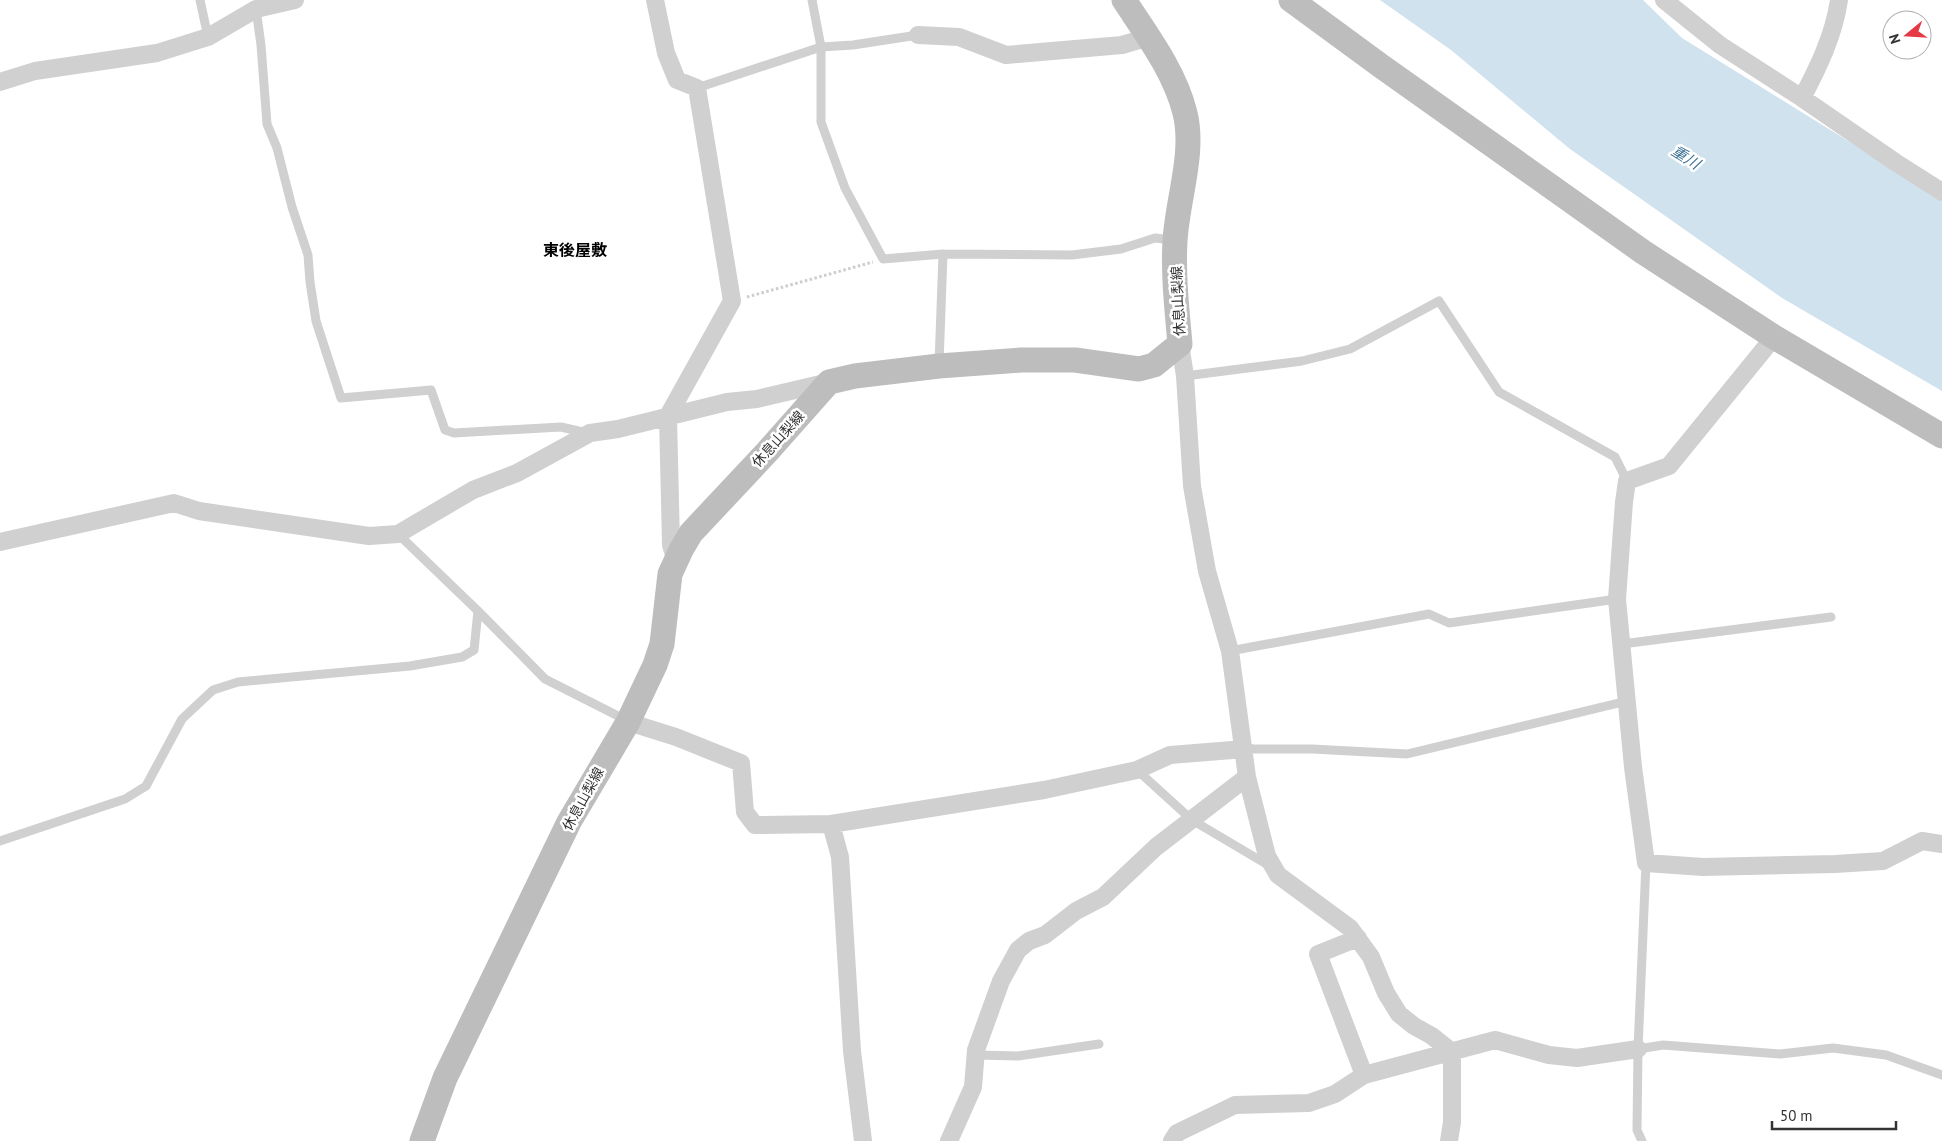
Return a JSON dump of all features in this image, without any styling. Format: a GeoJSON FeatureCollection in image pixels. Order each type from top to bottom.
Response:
{"type":"FeatureCollection","features":[{"type":"Feature","properties":{"kind":"main road","name":"休息山梨線"},"geometry":{"type":"LineString","coordinates":[[422,1141],[446,1078],[569,822],[628,722],[655,665],[662,644],[664,606],[670,574],[676,560],[691,533],[829,382],[855,376],[939,366],[1021,360],[1075,360],[1139,370],[1154,365],[1180,344],[1176,300],[1175,241],[1188,142],[1186,115],[1177,86],[1149,37],[1124,0]]}},
{"type":"Feature","properties":{"kind":"main road"},"geometry":{"type":"LineString","coordinates":[[1291,0],[1643,252],[1774,337],[1942,436]]}},
{"type":"Feature","properties":{"kind":"street"},"geometry":{"type":"LineString","coordinates":[[0,82],[35,71],[157,53],[208,37],[256,9],[295,0]]}},
{"type":"Feature","properties":{"kind":"street"},"geometry":{"type":"LineString","coordinates":[[655,0],[666,54],[677,80],[697,88],[732,300],[668,416],[670,545],[676,560]]}},
{"type":"Feature","properties":{"kind":"street"},"geometry":{"type":"LineString","coordinates":[[1664,0],[1720,45],[1942,192]]}},
{"type":"Feature","properties":{"kind":"street"},"geometry":{"type":"LineString","coordinates":[[1802,98],[1818,68],[1837,15],[1839,0]]}},
{"type":"Feature","properties":{"kind":"street"},"geometry":{"type":"LineString","coordinates":[[918,35],[959,38],[1006,55],[1122,45],[1149,37]]}},
{"type":"Feature","properties":{"kind":"street"},"geometry":{"type":"LineString","coordinates":[[1774,337],[1669,466],[1628,481],[1624,502],[1617,598],[1633,767],[1646,863],[1703,867],[1845,864],[1883,861],[1922,841],[1942,844]]}},
{"type":"Feature","properties":{"kind":"street"},"geometry":{"type":"LineString","coordinates":[[1180,344],[1185,376],[1192,486],[1207,571],[1230,651],[1245,749],[1247,777],[1267,856],[1278,875],[1350,928],[1371,957],[1386,994],[1399,1014],[1452,1052]]}},
{"type":"Feature","properties":{"kind":"street"},"geometry":{"type":"LineString","coordinates":[[0,542],[174,503],[198,511],[369,536],[398,534],[473,490],[517,473],[590,433],[618,429],[727,402],[756,399],[829,382]]}},
{"type":"Feature","properties":{"kind":"street"},"geometry":{"type":"LineString","coordinates":[[628,722],[676,737],[741,762],[746,812],[755,825],[831,824],[1044,790],[1137,770],[1170,755],[1245,749]]}},
{"type":"Feature","properties":{"kind":"street"},"geometry":{"type":"LineString","coordinates":[[949,1141],[973,1087],[976,1055],[1001,981],[1018,950],[1029,941],[1045,936],[1076,911],[1103,897],[1156,847],[1247,777]]}},
{"type":"Feature","properties":{"kind":"street"},"geometry":{"type":"LineString","coordinates":[[831,824],[840,857],[851,1042],[863,1141]]}},
{"type":"Feature","properties":{"kind":"street"},"geometry":{"type":"LineString","coordinates":[[1358,938],[1318,954],[1364,1075]]}},
{"type":"Feature","properties":{"kind":"street"},"geometry":{"type":"LineString","coordinates":[[1172,1141],[1177,1133],[1235,1105],[1309,1103],[1334,1094],[1364,1075],[1495,1040],[1549,1055],[1577,1058],[1638,1049]]}},
{"type":"Feature","properties":{"kind":"street"},"geometry":{"type":"LineString","coordinates":[[1449,1141],[1452,1122],[1452,1052]]}},
{"type":"Feature","properties":{"kind":"lane"},"geometry":{"type":"LineString","coordinates":[[200,0],[208,37]]}},
{"type":"Feature","properties":{"kind":"lane"},"geometry":{"type":"LineString","coordinates":[[812,0],[821,47],[821,122],[844,188],[883,259],[943,254],[1072,255],[1121,249],[1155,238],[1175,241]]}},
{"type":"Feature","properties":{"kind":"lane"},"geometry":{"type":"LineString","coordinates":[[256,9],[262,45],[267,124],[277,148],[292,207],[308,255],[316,321],[341,398],[431,390],[445,430],[454,433],[561,427],[590,433]]}},
{"type":"Feature","properties":{"kind":"lane"},"geometry":{"type":"LineString","coordinates":[[697,88],[821,47],[852,45],[918,35]]}},
{"type":"Feature","properties":{"kind":"lane"},"geometry":{"type":"LineString","coordinates":[[939,366],[943,254]]}},
{"type":"Feature","properties":{"kind":"lane"},"geometry":{"type":"LineString","coordinates":[[1185,376],[1302,361],[1350,349],[1439,301],[1498,392],[1615,457],[1628,481]]}},
{"type":"Feature","properties":{"kind":"lane"},"geometry":{"type":"LineString","coordinates":[[398,534],[545,679],[628,722]]}},
{"type":"Feature","properties":{"kind":"lane"},"geometry":{"type":"LineString","coordinates":[[1230,651],[1429,614],[1449,623],[1617,598]]}},
{"type":"Feature","properties":{"kind":"lane"},"geometry":{"type":"LineString","coordinates":[[0,841],[125,799],[146,786],[182,719],[213,690],[238,682],[410,666],[462,657],[474,650],[478,611]]}},
{"type":"Feature","properties":{"kind":"lane"},"geometry":{"type":"LineString","coordinates":[[1622,644],[1831,617]]}},
{"type":"Feature","properties":{"kind":"lane"},"geometry":{"type":"LineString","coordinates":[[1245,749],[1407,754],[1627,701]]}},
{"type":"Feature","properties":{"kind":"lane"},"geometry":{"type":"LineString","coordinates":[[1137,770],[1192,820],[1274,869]]}},
{"type":"Feature","properties":{"kind":"lane"},"geometry":{"type":"LineString","coordinates":[[1642,1141],[1637,1130],[1638,1049],[1646,863]]}},
{"type":"Feature","properties":{"kind":"lane"},"geometry":{"type":"LineString","coordinates":[[976,1055],[1018,1056],[1100,1044]]}},
{"type":"Feature","properties":{"kind":"lane"},"geometry":{"type":"LineString","coordinates":[[1638,1049],[1663,1045],[1780,1054],[1833,1048],[1886,1055],[1942,1076]]}},
{"type":"Feature","properties":{"kind":"path"},"geometry":{"type":"LineString","coordinates":[[732,300],[883,259]]}},
{"type":"Feature","properties":{"kind":"water","name":"重川"},"geometry":{"type":"Polygon","coordinates":[[[1380,0],[1643,0],[1682,38],[1942,199],[1942,391],[1782,298],[1570,149],[1451,50],[1380,0]]]}},
{"type":"Feature","properties":{"kind":"district","name":"東後屋敷"},"geometry":{"type":"Point","coordinates":[575,250]}}]}
